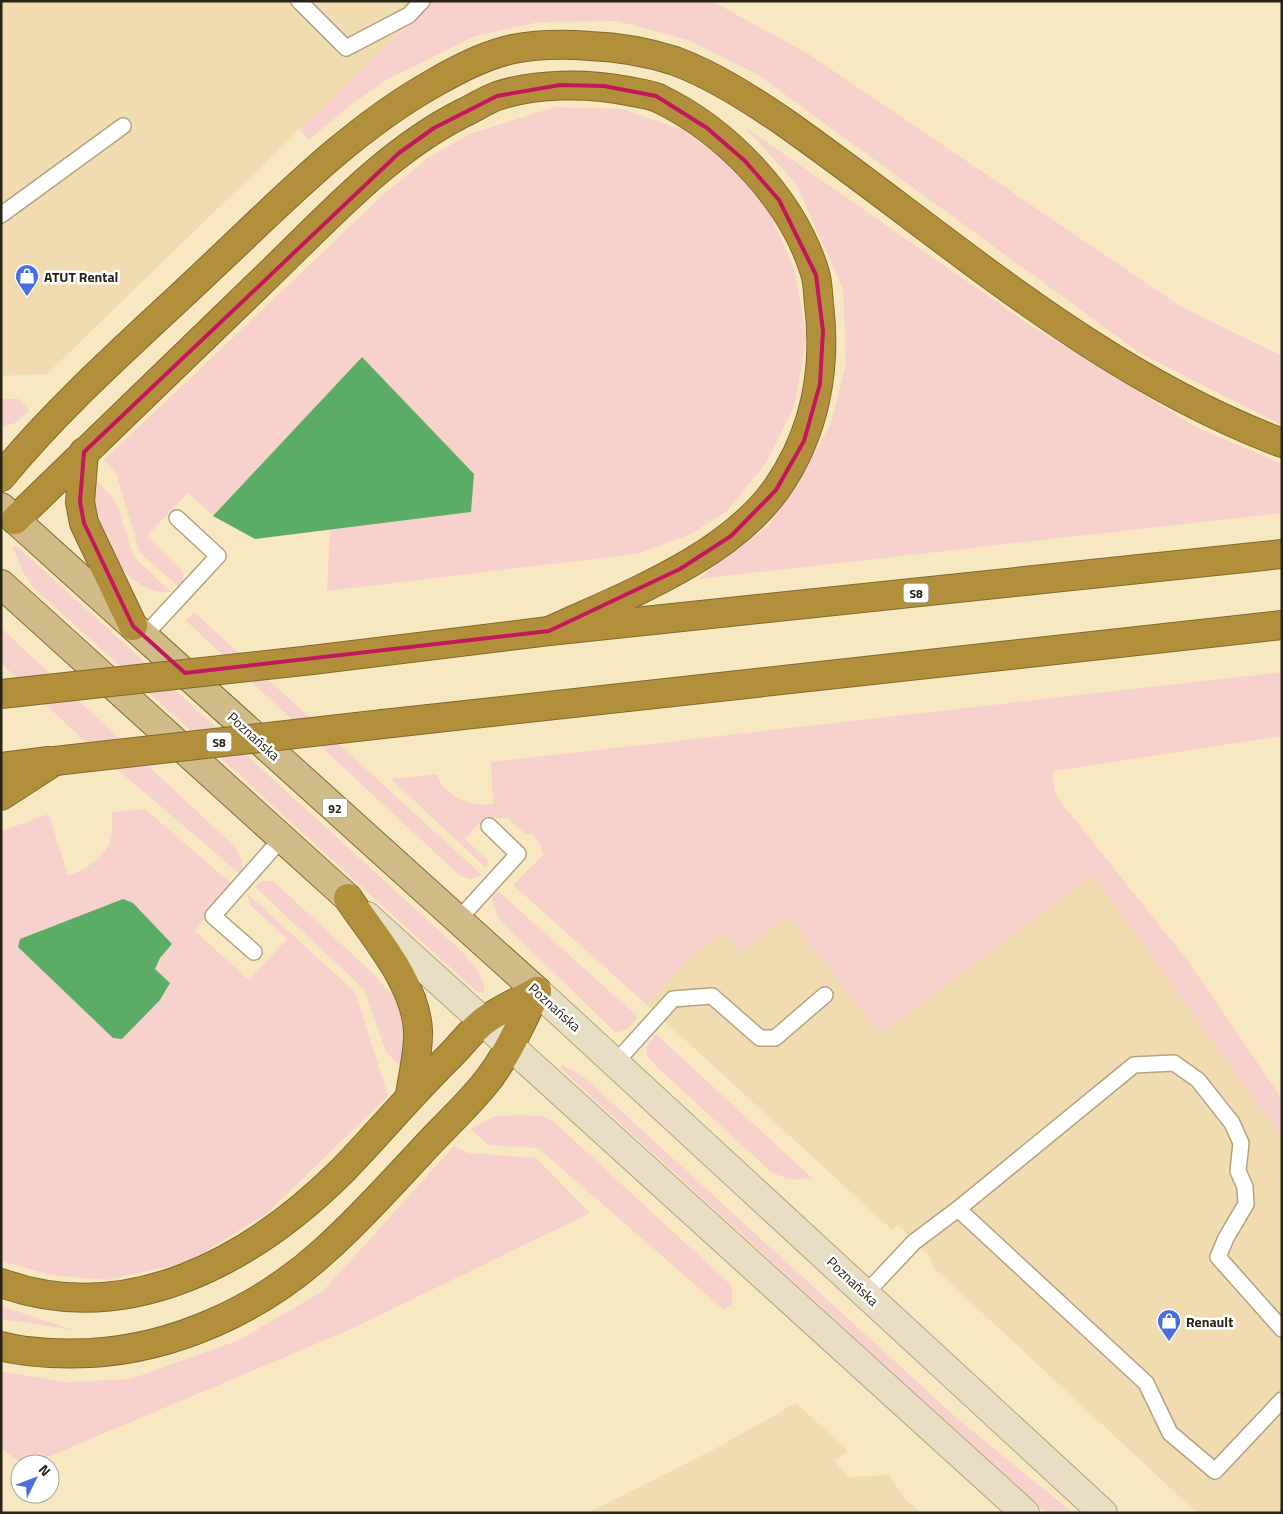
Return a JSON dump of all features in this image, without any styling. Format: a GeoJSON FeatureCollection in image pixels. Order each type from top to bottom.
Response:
{"type":"FeatureCollection","features":[{"type":"Feature","properties":{"kind":"highway"},"geometry":{"type":"LineString","coordinates":[[1,477],[51,419],[340,148],[402,100],[459,68],[509,50],[552,43],[639,51],[674,61],[706,75],[780,120],[1097,349],[1163,390],[1234,425],[1282,443]]}},
{"type":"Feature","properties":{"kind":"highway"},"geometry":{"type":"LineString","coordinates":[[6,518],[84,452],[366,181],[434,128],[497,96],[560,85],[604,86],[656,96],[707,128],[746,161],[779,200],[798,234],[816,275],[823,331],[820,384],[804,441],[776,490],[731,536],[680,569],[549,631]]}},
{"type":"Feature","properties":{"kind":"highway"},"geometry":{"type":"LineString","coordinates":[[84,452],[80,502],[84,522],[139,631]]}},
{"type":"Feature","properties":{"kind":"highway","name":"S8"},"geometry":{"type":"LineString","coordinates":[[1,694],[312,660],[549,631],[1282,554]]}},
{"type":"Feature","properties":{"kind":"highway","name":"S8"},"geometry":{"type":"LineString","coordinates":[[1,767],[1282,625]]}},
{"type":"Feature","properties":{"kind":"highway"},"geometry":{"type":"LineString","coordinates":[[1,796],[55,761]]}},
{"type":"Feature","properties":{"kind":"highway"},"geometry":{"type":"LineString","coordinates":[[348,898],[399,973],[410,992],[416,1010],[418,1032],[410,1095]]}},
{"type":"Feature","properties":{"kind":"highway"},"geometry":{"type":"LineString","coordinates":[[1,1283],[26,1292],[83,1298],[120,1295],[155,1288],[194,1276],[230,1258],[259,1241],[341,1172],[410,1095],[484,1021],[537,991]]}},
{"type":"Feature","properties":{"kind":"highway"},"geometry":{"type":"LineString","coordinates":[[1,1346],[66,1354],[122,1351],[193,1331],[237,1312],[278,1288],[322,1254],[362,1215],[483,1086],[509,1044],[537,991]]}},
{"type":"Feature","properties":{"kind":"main road","name":"Poznańska"},"geometry":{"type":"LineString","coordinates":[[6,518],[139,631],[616,1062],[1103,1513]]}},
{"type":"Feature","properties":{"kind":"main road"},"geometry":{"type":"LineString","coordinates":[[1,584],[1025,1513]]}},
{"type":"Feature","properties":{"kind":"lane"},"geometry":{"type":"LineString","coordinates":[[299,1],[346,48],[409,15],[422,1]]}},
{"type":"Feature","properties":{"kind":"lane"},"geometry":{"type":"LineString","coordinates":[[1,215],[123,126]]}},
{"type":"Feature","properties":{"kind":"lane"},"geometry":{"type":"LineString","coordinates":[[139,631],[218,556],[177,518]]}},
{"type":"Feature","properties":{"kind":"lane"},"geometry":{"type":"LineString","coordinates":[[458,920],[518,854],[489,826]]}},
{"type":"Feature","properties":{"kind":"lane"},"geometry":{"type":"LineString","coordinates":[[254,952],[213,916],[282,838]]}},
{"type":"Feature","properties":{"kind":"lane"},"geometry":{"type":"LineString","coordinates":[[616,1062],[673,999],[712,996],[760,1038],[775,1038],[825,995]]}},
{"type":"Feature","properties":{"kind":"lane"},"geometry":{"type":"LineString","coordinates":[[866,1293],[914,1242],[958,1210],[1134,1065],[1174,1063],[1198,1080],[1232,1122],[1241,1143],[1238,1171],[1245,1187],[1246,1204],[1226,1238],[1218,1257],[1282,1329]]}},
{"type":"Feature","properties":{"kind":"lane"},"geometry":{"type":"LineString","coordinates":[[958,1210],[1146,1383],[1170,1433],[1215,1471],[1282,1400]]}},
{"type":"Feature","properties":{"kind":"highlighted area"},"geometry":{"type":"Polygon","coordinates":[[[560,85],[604,86],[656,96],[707,128],[745,161],[779,200],[816,275],[823,331],[820,384],[804,441],[776,490],[731,536],[680,569],[549,631],[185,673],[133,626],[84,523],[80,502],[84,452],[399,153],[434,128],[497,96],[560,85]]]}},
{"type":"Feature","properties":{"kind":"shaded area"},"geometry":{"type":"Polygon","coordinates":[[[1,1],[432,1],[47,374],[1,376],[1,1]]]}},
{"type":"Feature","properties":{"kind":"shaded area"},"geometry":{"type":"Polygon","coordinates":[[[432,1],[712,1],[810,55],[1180,306],[1282,356],[1282,425],[1140,353],[757,74],[688,40],[617,21],[539,22],[475,36],[386,80],[348,107],[309,140],[300,130],[432,1]]]}},
{"type":"Feature","properties":{"kind":"shaded area"},"geometry":{"type":"Polygon","coordinates":[[[555,107],[622,109],[683,130],[728,163],[767,208],[794,268],[807,337],[794,407],[766,463],[726,512],[689,535],[636,554],[327,591],[330,530],[471,512],[362,357],[213,516],[188,493],[147,536],[181,570],[184,579],[179,587],[140,553],[116,473],[104,460],[384,194],[429,157],[470,134],[555,107]]]}},
{"type":"Feature","properties":{"kind":"shaded area"},"geometry":{"type":"Polygon","coordinates":[[[745,127],[1024,321],[1196,427],[1282,464],[1282,513],[698,579],[769,525],[796,486],[831,423],[846,365],[843,289],[796,184],[745,127]]]}},
{"type":"Feature","properties":{"kind":"shaded area"},"geometry":{"type":"Polygon","coordinates":[[[362,357],[474,474],[471,512],[255,539],[213,516],[362,357]]]}},
{"type":"Feature","properties":{"kind":"shaded area"},"geometry":{"type":"Polygon","coordinates":[[[1,399],[19,399],[30,411],[15,423],[1,427],[1,399]]]}},
{"type":"Feature","properties":{"kind":"shaded area"},"geometry":{"type":"Polygon","coordinates":[[[96,479],[116,502],[134,557],[171,592],[154,590],[137,582],[123,570],[111,553],[102,535],[96,515],[94,496],[96,479]]]}},
{"type":"Feature","properties":{"kind":"shaded area"},"geometry":{"type":"Polygon","coordinates":[[[16,545],[457,947],[480,974],[483,980],[484,993],[476,991],[33,587],[23,572],[13,548],[16,545]]]}},
{"type":"Feature","properties":{"kind":"shaded area"},"geometry":{"type":"Polygon","coordinates":[[[194,612],[482,875],[470,879],[459,875],[186,621],[194,612]]]}},
{"type":"Feature","properties":{"kind":"shaded area"},"geometry":{"type":"Polygon","coordinates":[[[1,628],[235,847],[243,864],[240,874],[90,746],[1,663],[1,628]]]}},
{"type":"Feature","properties":{"kind":"shaded area"},"geometry":{"type":"Polygon","coordinates":[[[1282,672],[1282,736],[1054,771],[1053,780],[1056,796],[1191,965],[1282,1099],[1282,1138],[1093,875],[880,1034],[788,916],[740,953],[724,932],[695,953],[646,1004],[513,885],[543,855],[539,842],[532,834],[524,833],[508,818],[483,818],[465,839],[488,861],[486,868],[391,779],[437,774],[445,789],[459,799],[476,804],[493,804],[491,762],[1282,672]]]}},
{"type":"Feature","properties":{"kind":"shaded area"},"geometry":{"type":"Polygon","coordinates":[[[145,809],[231,883],[195,931],[249,980],[287,939],[250,905],[247,893],[355,992],[388,1096],[267,1213],[189,1262],[106,1280],[51,1275],[1,1261],[1,831],[49,814],[68,876],[89,866],[104,853],[112,835],[111,812],[145,809]],[[133,903],[122,1039],[160,1000],[170,983],[155,970],[160,958],[133,903]]]}},
{"type":"Feature","properties":{"kind":"shaded area"},"geometry":{"type":"Polygon","coordinates":[[[1093,875],[1282,1138],[1282,1513],[1197,1513],[933,1267],[930,1257],[898,1225],[892,1230],[646,1004],[695,953],[724,931],[740,952],[788,916],[880,1034],[1093,875]]]}},
{"type":"Feature","properties":{"kind":"shaded area"},"geometry":{"type":"Polygon","coordinates":[[[262,881],[273,881],[378,978],[389,993],[393,988],[405,1030],[403,1069],[386,1052],[364,989],[255,887],[262,881]]]}},
{"type":"Feature","properties":{"kind":"shaded area"},"geometry":{"type":"Polygon","coordinates":[[[497,890],[637,1016],[631,1026],[625,1030],[615,1032],[512,932],[498,917],[492,897],[497,890]]]}},
{"type":"Feature","properties":{"kind":"shaded area"},"geometry":{"type":"Polygon","coordinates":[[[123,899],[133,903],[172,944],[160,958],[155,969],[170,983],[160,1000],[122,1039],[113,1038],[18,947],[20,939],[123,899]]]}},
{"type":"Feature","properties":{"kind":"shaded area"},"geometry":{"type":"Polygon","coordinates":[[[656,1034],[812,1178],[790,1179],[769,1170],[658,1068],[647,1056],[646,1047],[656,1034]]]}},
{"type":"Feature","properties":{"kind":"shaded area"},"geometry":{"type":"Polygon","coordinates":[[[563,1065],[585,1078],[960,1421],[1073,1513],[1046,1513],[560,1068],[563,1065]]]}},
{"type":"Feature","properties":{"kind":"shaded area"},"geometry":{"type":"Polygon","coordinates":[[[495,1116],[541,1116],[553,1121],[732,1286],[732,1304],[724,1310],[538,1148],[488,1145],[471,1129],[495,1116]]]}},
{"type":"Feature","properties":{"kind":"shaded area"},"geometry":{"type":"Polygon","coordinates":[[[454,1146],[469,1153],[536,1158],[590,1213],[349,1330],[55,1454],[10,1455],[1,1448],[1,1371],[65,1382],[131,1379],[239,1340],[323,1291],[454,1146]]]}},
{"type":"Feature","properties":{"kind":"shaded area"},"geometry":{"type":"Polygon","coordinates":[[[1,1306],[74,1330],[1,1319],[1,1306]]]}},
{"type":"Feature","properties":{"kind":"shaded area"},"geometry":{"type":"Polygon","coordinates":[[[796,1403],[848,1451],[834,1461],[849,1477],[889,1475],[905,1499],[922,1513],[588,1513],[722,1445],[796,1403]]]}},
{"type":"Feature","properties":{"kind":"place","name":"ATUT Rental"},"geometry":{"type":"Point","coordinates":[27,297]}},
{"type":"Feature","properties":{"kind":"place","name":"Renault"},"geometry":{"type":"Point","coordinates":[1169,1342]}}]}
